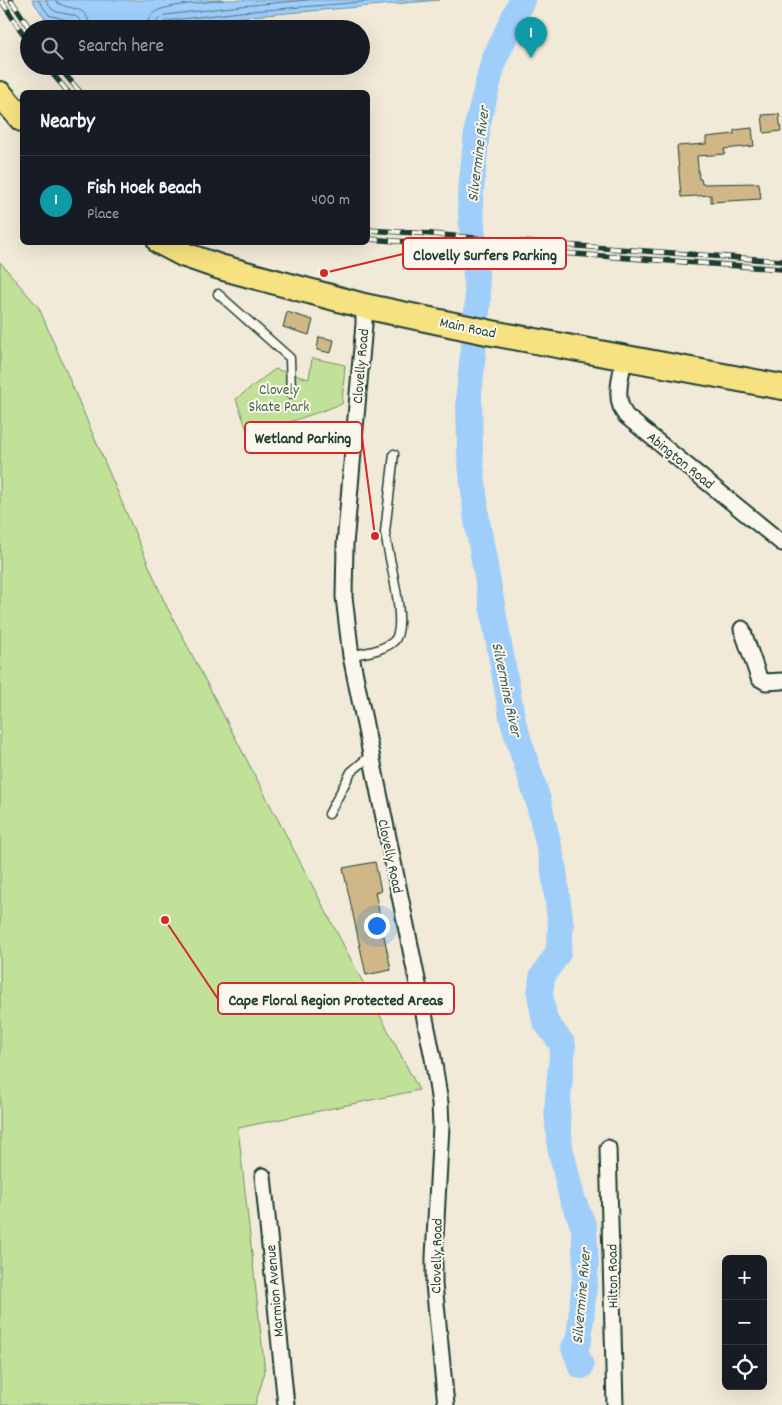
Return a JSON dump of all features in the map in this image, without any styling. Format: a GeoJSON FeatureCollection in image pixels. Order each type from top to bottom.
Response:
{"type":"FeatureCollection","features":[{"type":"Feature","properties":{"kind":"main road"},"geometry":{"type":"LineString","coordinates":[[0,94],[20,117]]}},
{"type":"Feature","properties":{"kind":"main road","name":"Main Road"},"geometry":{"type":"LineString","coordinates":[[166,245],[185,255],[220,267],[364,306],[492,333],[782,387]]}},
{"type":"Feature","properties":{"kind":"street","name":"Clovelly Road"},"geometry":{"type":"LineString","coordinates":[[364,306],[345,545],[344,597],[351,656],[433,1058],[440,1103],[441,1137],[434,1284],[446,1405]]}},
{"type":"Feature","properties":{"kind":"street","name":"Abington Road"},"geometry":{"type":"LineString","coordinates":[[624,358],[618,397],[626,416],[782,542]]}},
{"type":"Feature","properties":{"kind":"street"},"geometry":{"type":"LineString","coordinates":[[742,629],[759,678],[766,682],[782,681]]}},
{"type":"Feature","properties":{"kind":"street","name":"Hilton Road"},"geometry":{"type":"LineString","coordinates":[[608,1148],[615,1405]]}},
{"type":"Feature","properties":{"kind":"street","name":"Marmion Avenue"},"geometry":{"type":"LineString","coordinates":[[263,1176],[285,1398],[277,1405]]}},
{"type":"Feature","properties":{"kind":"lane"},"geometry":{"type":"LineString","coordinates":[[218,294],[290,358],[291,394]]}},
{"type":"Feature","properties":{"kind":"lane"},"geometry":{"type":"LineString","coordinates":[[351,656],[388,645],[399,634],[400,622],[394,576],[385,532],[394,454]]}},
{"type":"Feature","properties":{"kind":"lane"},"geometry":{"type":"LineString","coordinates":[[329,814],[352,772],[371,755]]}},
{"type":"Feature","properties":{"kind":"green space"},"geometry":{"type":"Polygon","coordinates":[[[0,262],[39,308],[164,601],[419,1090],[238,1128],[265,1372],[255,1405],[0,1405],[0,262]]]}},
{"type":"Feature","properties":{"kind":"green space","name":"Clovely Skate Park"},"geometry":{"type":"Polygon","coordinates":[[[312,358],[345,365],[342,404],[249,436],[236,399],[275,369],[309,379],[312,358]]]}},
{"type":"Feature","properties":{"kind":"water"},"geometry":{"type":"Polygon","coordinates":[[[32,0],[440,0],[218,20],[46,20],[32,0]]]}},
{"type":"Feature","properties":{"kind":"building"},"geometry":{"type":"Polygon","coordinates":[[[779,114],[781,131],[764,133],[762,115],[779,114]]]}},
{"type":"Feature","properties":{"kind":"building"},"geometry":{"type":"Polygon","coordinates":[[[752,128],[754,146],[724,149],[725,154],[697,156],[699,179],[701,179],[702,184],[759,183],[761,199],[711,202],[711,195],[681,197],[677,146],[706,144],[706,137],[734,134],[734,130],[752,128]]]}},
{"type":"Feature","properties":{"kind":"building"},"geometry":{"type":"Polygon","coordinates":[[[287,312],[313,320],[309,335],[283,327],[287,312]]]}},
{"type":"Feature","properties":{"kind":"building"},"geometry":{"type":"Polygon","coordinates":[[[319,337],[334,340],[331,353],[317,350],[319,337]]]}},
{"type":"Feature","properties":{"kind":"building"},"geometry":{"type":"Polygon","coordinates":[[[375,862],[381,891],[375,892],[391,970],[366,975],[343,868],[375,862]]]}},
{"type":"Feature","properties":{"kind":"waterway","name":"Silvermine River"},"geometry":{"type":"LineString","coordinates":[[522,0],[494,60],[478,122],[470,200],[478,301],[469,394],[470,454],[477,521],[513,722],[538,800],[553,864],[561,926],[558,953],[542,977],[540,994],[545,1021],[563,1045],[557,1110],[560,1147],[572,1198],[584,1227],[586,1266],[579,1340],[574,1347],[581,1366]]}},
{"type":"Feature","properties":{"kind":"railway"},"geometry":{"type":"LineString","coordinates":[[1,0],[20,29]]}},
{"type":"Feature","properties":{"kind":"railway"},"geometry":{"type":"LineString","coordinates":[[11,0],[24,20]]}},
{"type":"Feature","properties":{"kind":"railway"},"geometry":{"type":"LineString","coordinates":[[54,75],[66,90]]}},
{"type":"Feature","properties":{"kind":"railway"},"geometry":{"type":"LineString","coordinates":[[66,75],[78,90]]}},
{"type":"Feature","properties":{"kind":"railway"},"geometry":{"type":"LineString","coordinates":[[370,230],[782,261]]}},
{"type":"Feature","properties":{"kind":"railway"},"geometry":{"type":"LineString","coordinates":[[370,239],[782,269]]}},
{"type":"Feature","properties":{"kind":"place","name":"Fish Hoek Beach"},"geometry":{"type":"Point","coordinates":[531,58]}},
{"type":"Feature","properties":{"kind":"place","name":"Clovelly Surfers Parking"},"geometry":{"type":"Point","coordinates":[324,273]}},
{"type":"Feature","properties":{"kind":"place","name":"Wetland Parking"},"geometry":{"type":"Point","coordinates":[375,536]}},
{"type":"Feature","properties":{"kind":"place","name":"Cape Floral Region Protected Areas"},"geometry":{"type":"Point","coordinates":[165,920]}}]}
